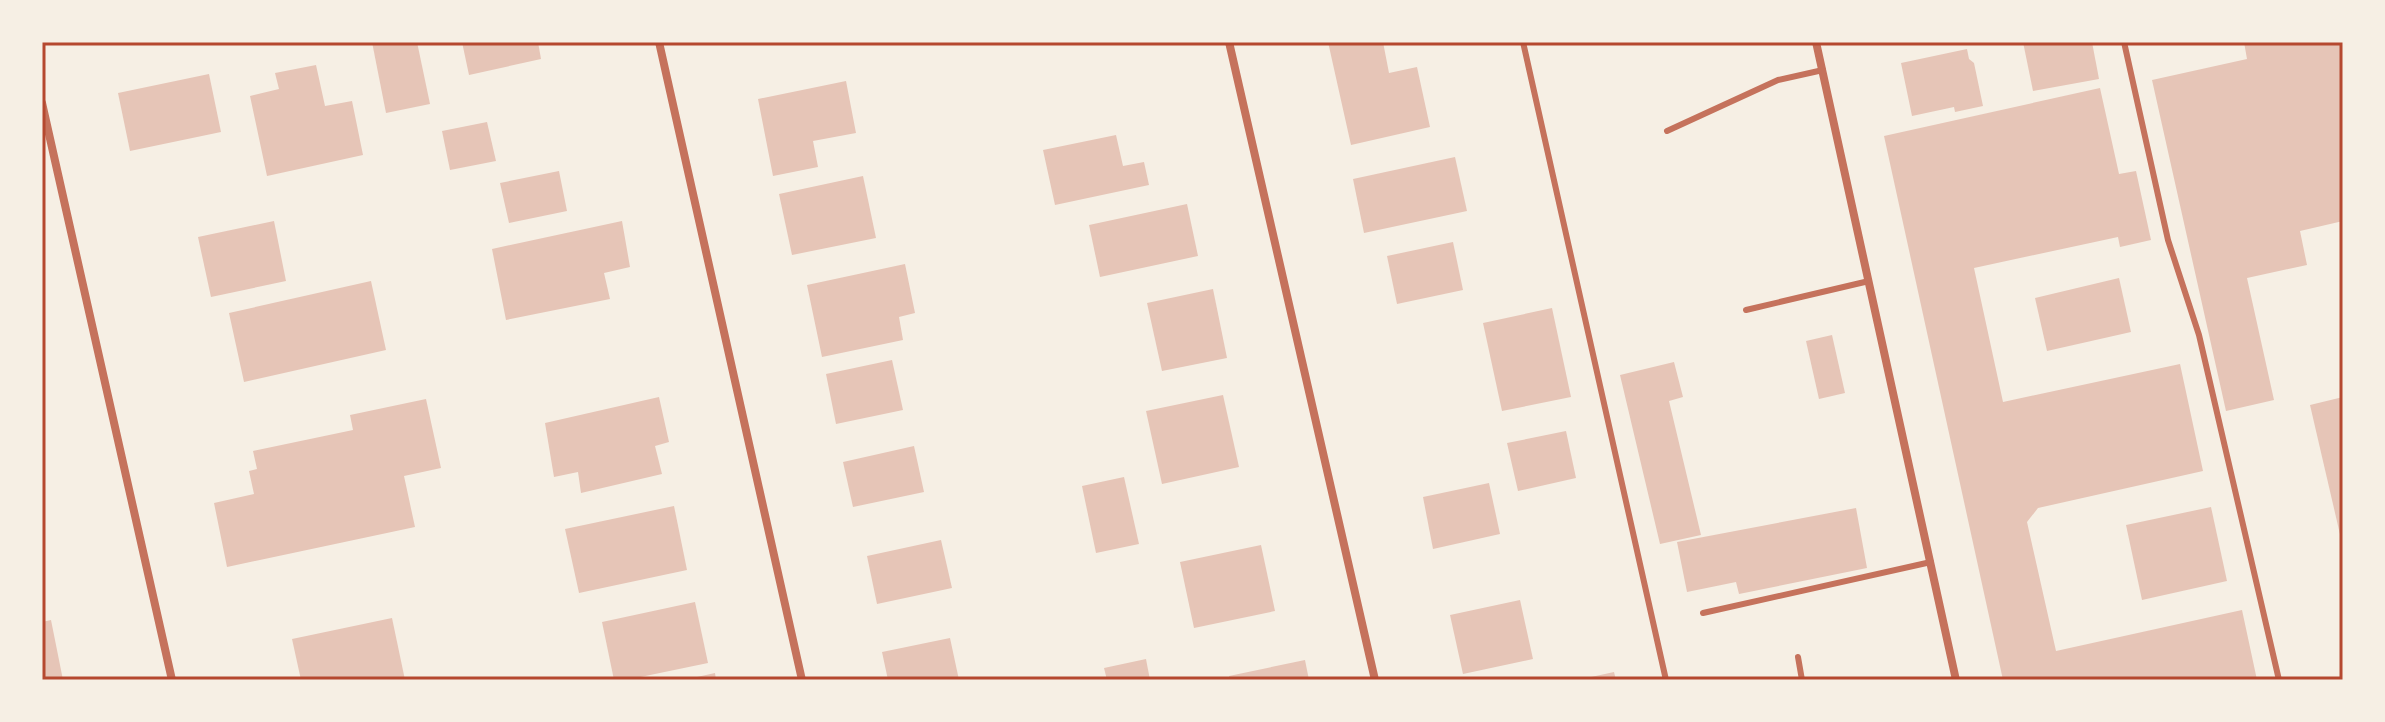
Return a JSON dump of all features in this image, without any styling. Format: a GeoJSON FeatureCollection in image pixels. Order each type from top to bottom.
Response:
{"type":"FeatureCollection","features":[{"type":"Feature","properties":{"kind":"street"},"geometry":{"type":"LineString","coordinates":[[659,42],[802,680]]}},
{"type":"Feature","properties":{"kind":"street"},"geometry":{"type":"LineString","coordinates":[[1229,42],[1375,680]]}},
{"type":"Feature","properties":{"kind":"street"},"geometry":{"type":"LineString","coordinates":[[1816,42],[1956,680]]}},
{"type":"Feature","properties":{"kind":"street"},"geometry":{"type":"LineString","coordinates":[[42,103],[172,680]]}},
{"type":"Feature","properties":{"kind":"lane"},"geometry":{"type":"LineString","coordinates":[[1523,42],[1666,680]]}},
{"type":"Feature","properties":{"kind":"lane"},"geometry":{"type":"LineString","coordinates":[[2124,42],[2168,240],[2199,335],[2279,680]]}},
{"type":"Feature","properties":{"kind":"lane"},"geometry":{"type":"LineString","coordinates":[[1667,131],[1778,80],[1823,70]]}},
{"type":"Feature","properties":{"kind":"lane"},"geometry":{"type":"LineString","coordinates":[[1746,310],[1869,281]]}},
{"type":"Feature","properties":{"kind":"lane"},"geometry":{"type":"LineString","coordinates":[[1703,613],[1931,562]]}},
{"type":"Feature","properties":{"kind":"lane"},"geometry":{"type":"LineString","coordinates":[[1798,657],[1802,680]]}},
{"type":"Feature","properties":{"kind":"building"},"geometry":{"type":"Polygon","coordinates":[[[372,42],[417,42],[430,104],[386,113],[372,42]]]}},
{"type":"Feature","properties":{"kind":"building"},"geometry":{"type":"Polygon","coordinates":[[[462,42],[538,42],[541,59],[469,75],[462,42]]]}},
{"type":"Feature","properties":{"kind":"building"},"geometry":{"type":"Polygon","coordinates":[[[1328,42],[1383,42],[1389,73],[1417,67],[1430,127],[1351,145],[1328,42]]]}},
{"type":"Feature","properties":{"kind":"building"},"geometry":{"type":"Polygon","coordinates":[[[2023,42],[2092,42],[2099,79],[2033,91],[2023,42]]]}},
{"type":"Feature","properties":{"kind":"building"},"geometry":{"type":"Polygon","coordinates":[[[2244,42],[2343,42],[2343,221],[2300,231],[2307,265],[2247,278],[2274,400],[2226,411],[2152,80],[2247,59],[2244,42]]]}},
{"type":"Feature","properties":{"kind":"building"},"geometry":{"type":"Polygon","coordinates":[[[1967,49],[1969,59],[1974,63],[1983,106],[1955,112],[1954,107],[1912,116],[1901,63],[1967,49]]]}},
{"type":"Feature","properties":{"kind":"building"},"geometry":{"type":"Polygon","coordinates":[[[316,65],[325,106],[352,101],[363,155],[267,176],[250,96],[279,89],[275,73],[316,65]]]}},
{"type":"Feature","properties":{"kind":"building"},"geometry":{"type":"Polygon","coordinates":[[[209,74],[221,132],[130,151],[118,93],[209,74]]]}},
{"type":"Feature","properties":{"kind":"building"},"geometry":{"type":"Polygon","coordinates":[[[846,81],[856,133],[813,141],[818,167],[773,176],[758,99],[846,81]]]}},
{"type":"Feature","properties":{"kind":"building"},"geometry":{"type":"Polygon","coordinates":[[[2100,88],[2119,174],[2136,171],[2151,240],[2120,247],[2118,237],[1974,268],[2003,402],[2180,364],[2203,471],[2038,508],[2027,522],[2056,651],[2242,610],[2257,680],[2003,680],[1884,136],[2100,88]]]}},
{"type":"Feature","properties":{"kind":"building"},"geometry":{"type":"Polygon","coordinates":[[[487,122],[496,161],[450,170],[442,131],[487,122]]]}},
{"type":"Feature","properties":{"kind":"building"},"geometry":{"type":"Polygon","coordinates":[[[1116,135],[1123,166],[1144,162],[1149,185],[1055,205],[1043,150],[1116,135]]]}},
{"type":"Feature","properties":{"kind":"building"},"geometry":{"type":"Polygon","coordinates":[[[1455,157],[1467,211],[1364,233],[1353,179],[1455,157]]]}},
{"type":"Feature","properties":{"kind":"building"},"geometry":{"type":"Polygon","coordinates":[[[559,171],[567,211],[509,223],[500,183],[559,171]]]}},
{"type":"Feature","properties":{"kind":"building"},"geometry":{"type":"Polygon","coordinates":[[[863,176],[876,238],[792,255],[779,194],[863,176]]]}},
{"type":"Feature","properties":{"kind":"building"},"geometry":{"type":"Polygon","coordinates":[[[1187,204],[1198,256],[1100,277],[1089,225],[1187,204]]]}},
{"type":"Feature","properties":{"kind":"building"},"geometry":{"type":"Polygon","coordinates":[[[274,221],[286,281],[211,297],[198,237],[274,221]]]}},
{"type":"Feature","properties":{"kind":"building"},"geometry":{"type":"Polygon","coordinates":[[[622,221],[630,267],[604,273],[610,299],[506,320],[492,249],[622,221]]]}},
{"type":"Feature","properties":{"kind":"building"},"geometry":{"type":"Polygon","coordinates":[[[1453,242],[1463,290],[1397,304],[1387,256],[1453,242]]]}},
{"type":"Feature","properties":{"kind":"building"},"geometry":{"type":"Polygon","coordinates":[[[905,264],[915,313],[899,317],[903,340],[822,357],[807,285],[905,264]]]}},
{"type":"Feature","properties":{"kind":"building"},"geometry":{"type":"Polygon","coordinates":[[[2119,278],[2131,332],[2047,351],[2035,298],[2119,278]]]}},
{"type":"Feature","properties":{"kind":"building"},"geometry":{"type":"Polygon","coordinates":[[[371,281],[386,350],[244,382],[229,313],[371,281]]]}},
{"type":"Feature","properties":{"kind":"building"},"geometry":{"type":"Polygon","coordinates":[[[1213,289],[1227,358],[1162,371],[1147,303],[1213,289]]]}},
{"type":"Feature","properties":{"kind":"building"},"geometry":{"type":"Polygon","coordinates":[[[1552,308],[1571,397],[1502,411],[1483,323],[1552,308]]]}},
{"type":"Feature","properties":{"kind":"building"},"geometry":{"type":"Polygon","coordinates":[[[1832,335],[1845,393],[1819,399],[1806,341],[1832,335]]]}},
{"type":"Feature","properties":{"kind":"building"},"geometry":{"type":"Polygon","coordinates":[[[892,360],[903,410],[836,424],[826,374],[892,360]]]}},
{"type":"Feature","properties":{"kind":"building"},"geometry":{"type":"Polygon","coordinates":[[[1674,362],[1683,397],[1669,401],[1701,535],[1660,544],[1620,375],[1674,362]]]}},
{"type":"Feature","properties":{"kind":"building"},"geometry":{"type":"Polygon","coordinates":[[[1223,395],[1239,467],[1162,484],[1146,411],[1223,395]]]}},
{"type":"Feature","properties":{"kind":"building"},"geometry":{"type":"Polygon","coordinates":[[[659,397],[669,442],[655,446],[662,474],[581,493],[578,472],[554,477],[545,423],[659,397]]]}},
{"type":"Feature","properties":{"kind":"building"},"geometry":{"type":"Polygon","coordinates":[[[2343,397],[2343,543],[2342,543],[2310,405],[2343,397]]]}},
{"type":"Feature","properties":{"kind":"building"},"geometry":{"type":"Polygon","coordinates":[[[426,399],[441,468],[404,476],[415,527],[227,567],[214,503],[254,494],[249,471],[257,469],[253,451],[353,430],[350,415],[426,399]]]}},
{"type":"Feature","properties":{"kind":"building"},"geometry":{"type":"Polygon","coordinates":[[[1566,431],[1576,478],[1518,491],[1507,443],[1566,431]]]}},
{"type":"Feature","properties":{"kind":"building"},"geometry":{"type":"Polygon","coordinates":[[[914,446],[924,492],[853,507],[843,462],[914,446]]]}},
{"type":"Feature","properties":{"kind":"building"},"geometry":{"type":"Polygon","coordinates":[[[1124,477],[1139,544],[1096,553],[1082,486],[1124,477]]]}},
{"type":"Feature","properties":{"kind":"building"},"geometry":{"type":"Polygon","coordinates":[[[1489,483],[1500,534],[1433,549],[1423,497],[1489,483]]]}},
{"type":"Feature","properties":{"kind":"building"},"geometry":{"type":"Polygon","coordinates":[[[674,506],[687,570],[579,593],[565,529],[674,506]]]}},
{"type":"Feature","properties":{"kind":"building"},"geometry":{"type":"Polygon","coordinates":[[[2211,507],[2227,581],[2142,600],[2126,525],[2211,507]]]}},
{"type":"Feature","properties":{"kind":"building"},"geometry":{"type":"Polygon","coordinates":[[[1856,508],[1867,568],[1739,594],[1736,582],[1687,592],[1677,542],[1856,508]]]}},
{"type":"Feature","properties":{"kind":"building"},"geometry":{"type":"Polygon","coordinates":[[[941,540],[952,588],[877,604],[867,556],[941,540]]]}},
{"type":"Feature","properties":{"kind":"building"},"geometry":{"type":"Polygon","coordinates":[[[1261,545],[1275,611],[1194,628],[1180,562],[1261,545]]]}},
{"type":"Feature","properties":{"kind":"building"},"geometry":{"type":"Polygon","coordinates":[[[1520,600],[1533,659],[1463,674],[1450,615],[1520,600]]]}},
{"type":"Feature","properties":{"kind":"building"},"geometry":{"type":"Polygon","coordinates":[[[695,602],[708,663],[614,680],[602,622],[695,602]]]}},
{"type":"Feature","properties":{"kind":"building"},"geometry":{"type":"Polygon","coordinates":[[[392,618],[405,680],[301,680],[292,639],[392,618]]]}},
{"type":"Feature","properties":{"kind":"building"},"geometry":{"type":"Polygon","coordinates":[[[51,620],[63,680],[42,680],[42,622],[51,620]]]}},
{"type":"Feature","properties":{"kind":"building"},"geometry":{"type":"Polygon","coordinates":[[[950,638],[959,680],[888,680],[882,652],[950,638]]]}},
{"type":"Feature","properties":{"kind":"building"},"geometry":{"type":"Polygon","coordinates":[[[1146,659],[1150,680],[1107,680],[1104,668],[1146,659]]]}},
{"type":"Feature","properties":{"kind":"building"},"geometry":{"type":"Polygon","coordinates":[[[1305,660],[1309,680],[1230,680],[1229,676],[1305,660]]]}},
{"type":"Feature","properties":{"kind":"building"},"geometry":{"type":"Polygon","coordinates":[[[1614,672],[1616,680],[1582,679],[1614,672]]]}},
{"type":"Feature","properties":{"kind":"building"},"geometry":{"type":"Polygon","coordinates":[[[715,673],[716,680],[688,680],[688,679],[715,673]]]}}]}
